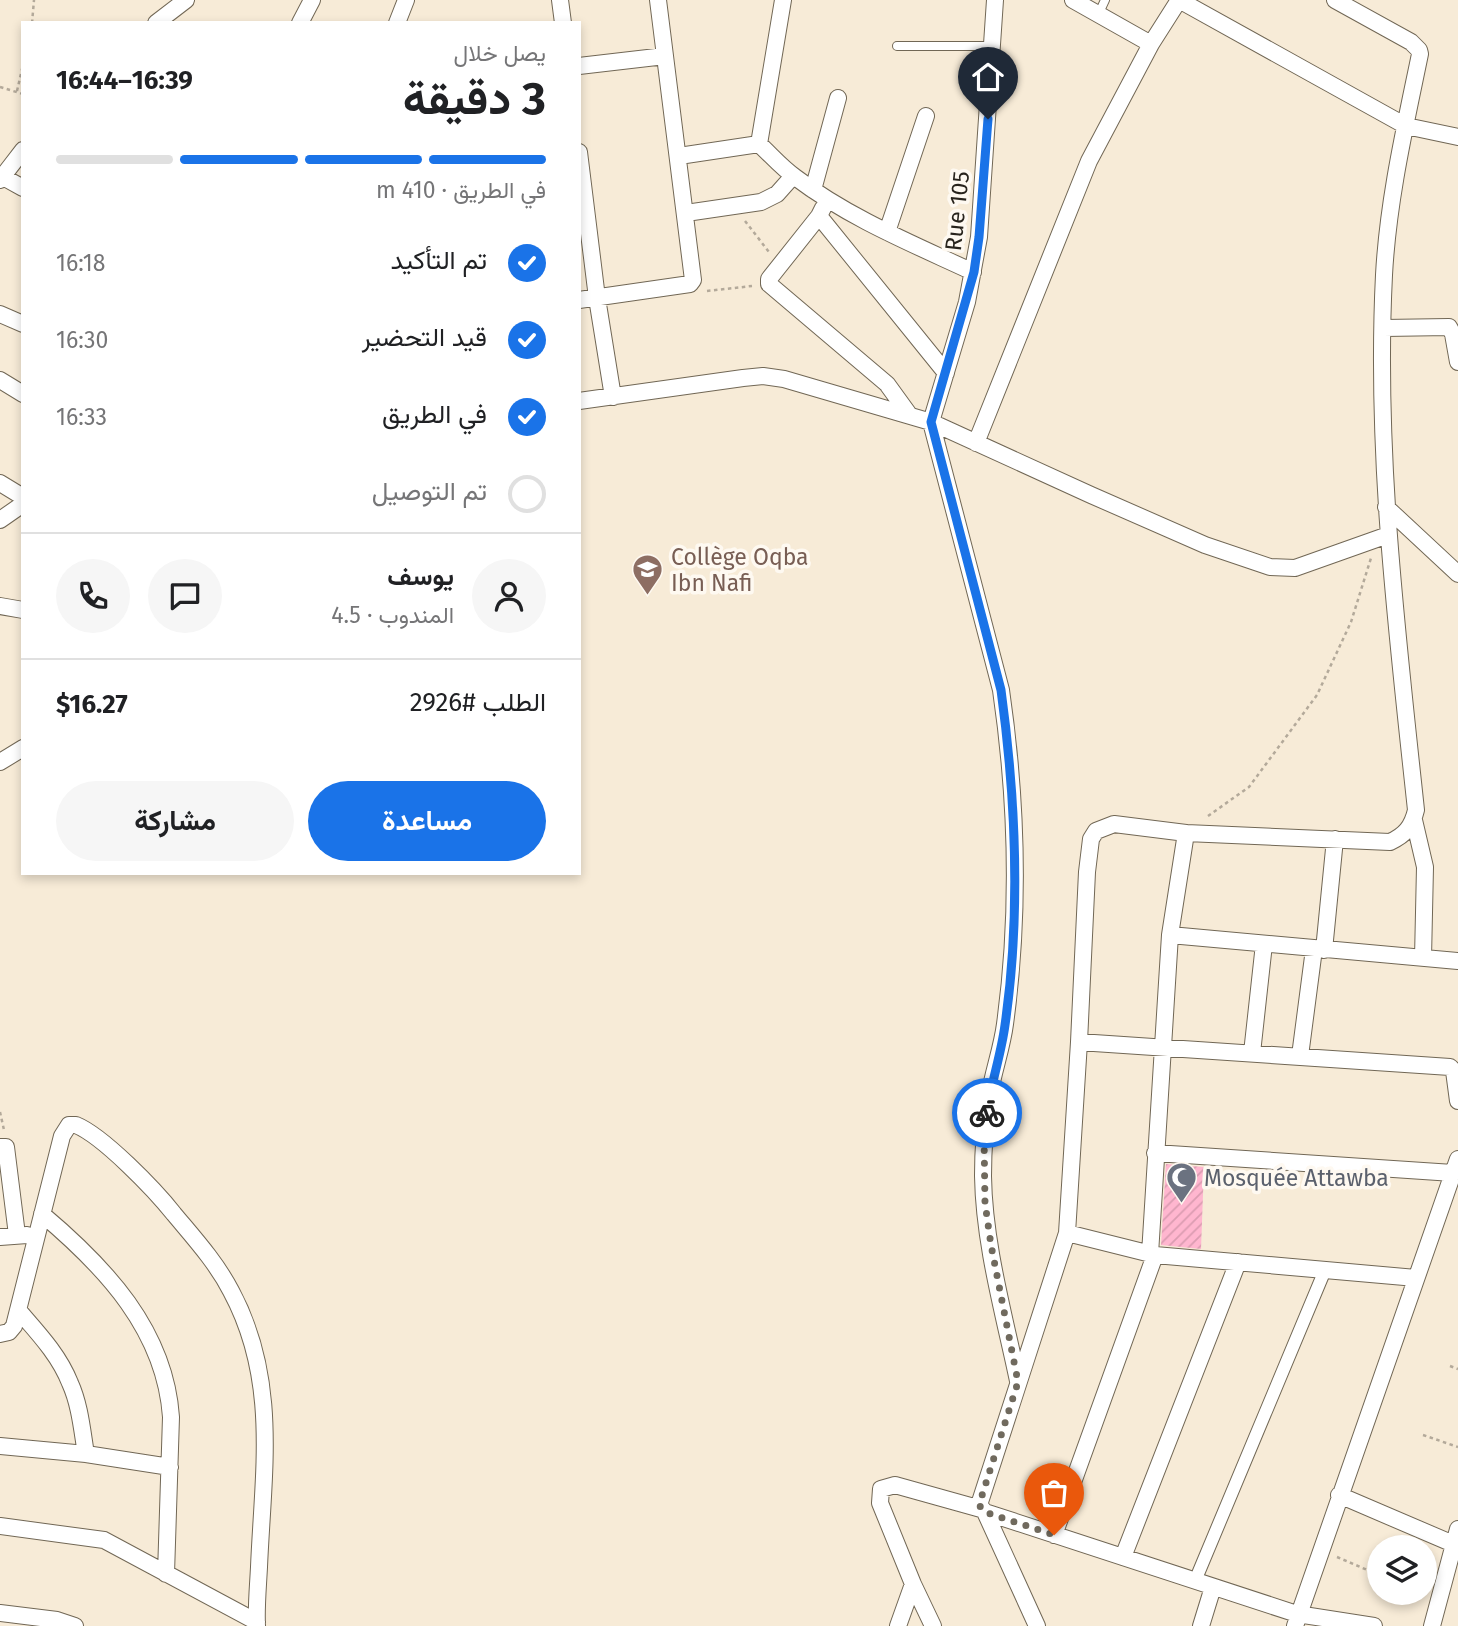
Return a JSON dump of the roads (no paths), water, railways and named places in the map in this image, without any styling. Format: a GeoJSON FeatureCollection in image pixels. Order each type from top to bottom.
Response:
{"type":"FeatureCollection","features":[{"type":"Feature","properties":{"kind":"street"},"geometry":{"type":"LineString","coordinates":[[159,21],[186,0]]}},
{"type":"Feature","properties":{"kind":"street"},"geometry":{"type":"LineString","coordinates":[[301,21],[312,0]]}},
{"type":"Feature","properties":{"kind":"street"},"geometry":{"type":"LineString","coordinates":[[398,21],[406,0]]}},
{"type":"Feature","properties":{"kind":"street"},"geometry":{"type":"LineString","coordinates":[[560,0],[563,21]]}},
{"type":"Feature","properties":{"kind":"street"},"geometry":{"type":"LineString","coordinates":[[581,300],[690,284],[694,277],[658,0]]}},
{"type":"Feature","properties":{"kind":"street"},"geometry":{"type":"LineString","coordinates":[[759,144],[783,0]]}},
{"type":"Feature","properties":{"kind":"street","name":"Rue 105"},"geometry":{"type":"LineString","coordinates":[[931,422],[974,272],[981,211],[995,0]]}},
{"type":"Feature","properties":{"kind":"street"},"geometry":{"type":"LineString","coordinates":[[1073,0],[1102,7],[1152,44]]}},
{"type":"Feature","properties":{"kind":"street"},"geometry":{"type":"LineString","coordinates":[[976,443],[1090,161],[1178,0],[1406,126],[1458,137]]}},
{"type":"Feature","properties":{"kind":"street"},"geometry":{"type":"LineString","coordinates":[[1041,1625],[980,1499],[1067,1233],[1091,839],[1096,831],[1114,824],[1186,833],[1390,842],[1408,830],[1416,810],[1381,538],[1386,507],[1384,328],[1387,237],[1419,50],[1411,42],[1335,0]]}},
{"type":"Feature","properties":{"kind":"street"},"geometry":{"type":"LineString","coordinates":[[581,66],[665,56]]}},
{"type":"Feature","properties":{"kind":"street"},"geometry":{"type":"LineString","coordinates":[[813,190],[838,99]]}},
{"type":"Feature","properties":{"kind":"street"},"geometry":{"type":"LineString","coordinates":[[887,232],[926,116]]}},
{"type":"Feature","properties":{"kind":"street"},"geometry":{"type":"LineString","coordinates":[[679,156],[759,144]]}},
{"type":"Feature","properties":{"kind":"street"},"geometry":{"type":"LineString","coordinates":[[759,144],[793,176],[828,199],[887,232],[974,272]]}},
{"type":"Feature","properties":{"kind":"street"},"geometry":{"type":"LineString","coordinates":[[21,153],[1,178],[21,187]]}},
{"type":"Feature","properties":{"kind":"street"},"geometry":{"type":"LineString","coordinates":[[581,168],[612,397]]}},
{"type":"Feature","properties":{"kind":"street"},"geometry":{"type":"LineString","coordinates":[[687,213],[770,199],[782,190],[793,176]]}},
{"type":"Feature","properties":{"kind":"street"},"geometry":{"type":"LineString","coordinates":[[828,199],[769,279],[769,284],[887,384],[908,413]]}},
{"type":"Feature","properties":{"kind":"street"},"geometry":{"type":"LineString","coordinates":[[818,216],[946,373]]}},
{"type":"Feature","properties":{"kind":"street"},"geometry":{"type":"LineString","coordinates":[[0,314],[21,323]]}},
{"type":"Feature","properties":{"kind":"street"},"geometry":{"type":"LineString","coordinates":[[1384,328],[1449,327],[1453,334],[1458,362]]}},
{"type":"Feature","properties":{"kind":"street"},"geometry":{"type":"LineString","coordinates":[[581,401],[743,378],[774,377],[794,380],[931,422],[1205,545],[1270,567],[1295,568],[1381,538]]}},
{"type":"Feature","properties":{"kind":"street"},"geometry":{"type":"LineString","coordinates":[[0,380],[21,393]]}},
{"type":"Feature","properties":{"kind":"street"},"geometry":{"type":"LineString","coordinates":[[931,422],[1001,690],[1006,726],[1016,875],[1005,1026],[989,1095],[983,1177],[991,1245],[1018,1382]]}},
{"type":"Feature","properties":{"kind":"street"},"geometry":{"type":"LineString","coordinates":[[0,483],[21,496]]}},
{"type":"Feature","properties":{"kind":"street"},"geometry":{"type":"LineString","coordinates":[[0,520],[21,505]]}},
{"type":"Feature","properties":{"kind":"street"},"geometry":{"type":"LineString","coordinates":[[1386,507],[1458,575]]}},
{"type":"Feature","properties":{"kind":"street"},"geometry":{"type":"LineString","coordinates":[[0,606],[21,610]]}},
{"type":"Feature","properties":{"kind":"street"},"geometry":{"type":"LineString","coordinates":[[0,762],[21,749]]}},
{"type":"Feature","properties":{"kind":"street"},"geometry":{"type":"LineString","coordinates":[[1414,820],[1425,867],[1423,958]]}},
{"type":"Feature","properties":{"kind":"street"},"geometry":{"type":"LineString","coordinates":[[1054,1535],[1152,1254],[1155,1153],[1170,935],[1186,833]]}},
{"type":"Feature","properties":{"kind":"street"},"geometry":{"type":"LineString","coordinates":[[1300,1056],[1335,839]]}},
{"type":"Feature","properties":{"kind":"street"},"geometry":{"type":"LineString","coordinates":[[1170,935],[1458,961]]}},
{"type":"Feature","properties":{"kind":"street"},"geometry":{"type":"LineString","coordinates":[[1252,1053],[1264,944]]}},
{"type":"Feature","properties":{"kind":"street"},"geometry":{"type":"LineString","coordinates":[[1079,1042],[1450,1067],[1454,1071],[1458,1101]]}},
{"type":"Feature","properties":{"kind":"street"},"geometry":{"type":"LineString","coordinates":[[0,1334],[13,1328],[19,1311],[64,1130],[69,1125],[80,1126],[122,1160],[163,1200],[212,1260],[245,1320],[256,1356],[265,1413],[257,1624],[104,1540],[0,1526]]}},
{"type":"Feature","properties":{"kind":"street"},"geometry":{"type":"LineString","coordinates":[[0,1147],[6,1147],[17,1235]]}},
{"type":"Feature","properties":{"kind":"street"},"geometry":{"type":"LineString","coordinates":[[1155,1153],[1455,1166],[1296,1620]]}},
{"type":"Feature","properties":{"kind":"street"},"geometry":{"type":"LineString","coordinates":[[42,1214],[101,1267],[141,1321],[154,1346],[170,1394],[166,1574]]}},
{"type":"Feature","properties":{"kind":"street"},"geometry":{"type":"LineString","coordinates":[[1067,1233],[1152,1254],[1416,1278]]}},
{"type":"Feature","properties":{"kind":"street"},"geometry":{"type":"LineString","coordinates":[[0,1237],[36,1235]]}},
{"type":"Feature","properties":{"kind":"street"},"geometry":{"type":"LineString","coordinates":[[1123,1557],[1238,1262]]}},
{"type":"Feature","properties":{"kind":"street"},"geometry":{"type":"LineString","coordinates":[[1195,1581],[1325,1270]]}},
{"type":"Feature","properties":{"kind":"street"},"geometry":{"type":"LineString","coordinates":[[19,1311],[47,1343],[71,1384],[86,1454]]}},
{"type":"Feature","properties":{"kind":"street"},"geometry":{"type":"LineString","coordinates":[[0,1446],[86,1454],[170,1467]]}},
{"type":"Feature","properties":{"kind":"street"},"geometry":{"type":"LineString","coordinates":[[933,1626],[880,1503],[881,1489],[895,1485],[983,1510],[1213,1587],[1296,1620],[1374,1626]]}},
{"type":"Feature","properties":{"kind":"street"},"geometry":{"type":"LineString","coordinates":[[1339,1495],[1456,1540],[1432,1626]]}},
{"type":"Feature","properties":{"kind":"street"},"geometry":{"type":"LineString","coordinates":[[898,1626],[913,1584]]}},
{"type":"Feature","properties":{"kind":"street"},"geometry":{"type":"LineString","coordinates":[[1201,1626],[1213,1587]]}},
{"type":"Feature","properties":{"kind":"street"},"geometry":{"type":"LineString","coordinates":[[0,1613],[75,1626]]}},
{"type":"Feature","properties":{"kind":"lane"},"geometry":{"type":"LineString","coordinates":[[897,46],[993,46]]}},
{"type":"Feature","properties":{"kind":"place","name":"Collège Oqba Ibn Nafi"},"geometry":{"type":"Point","coordinates":[648,597]}},
{"type":"Feature","properties":{"kind":"place","name":"Mosquée Attawba"},"geometry":{"type":"Point","coordinates":[1181,1205]}}]}
